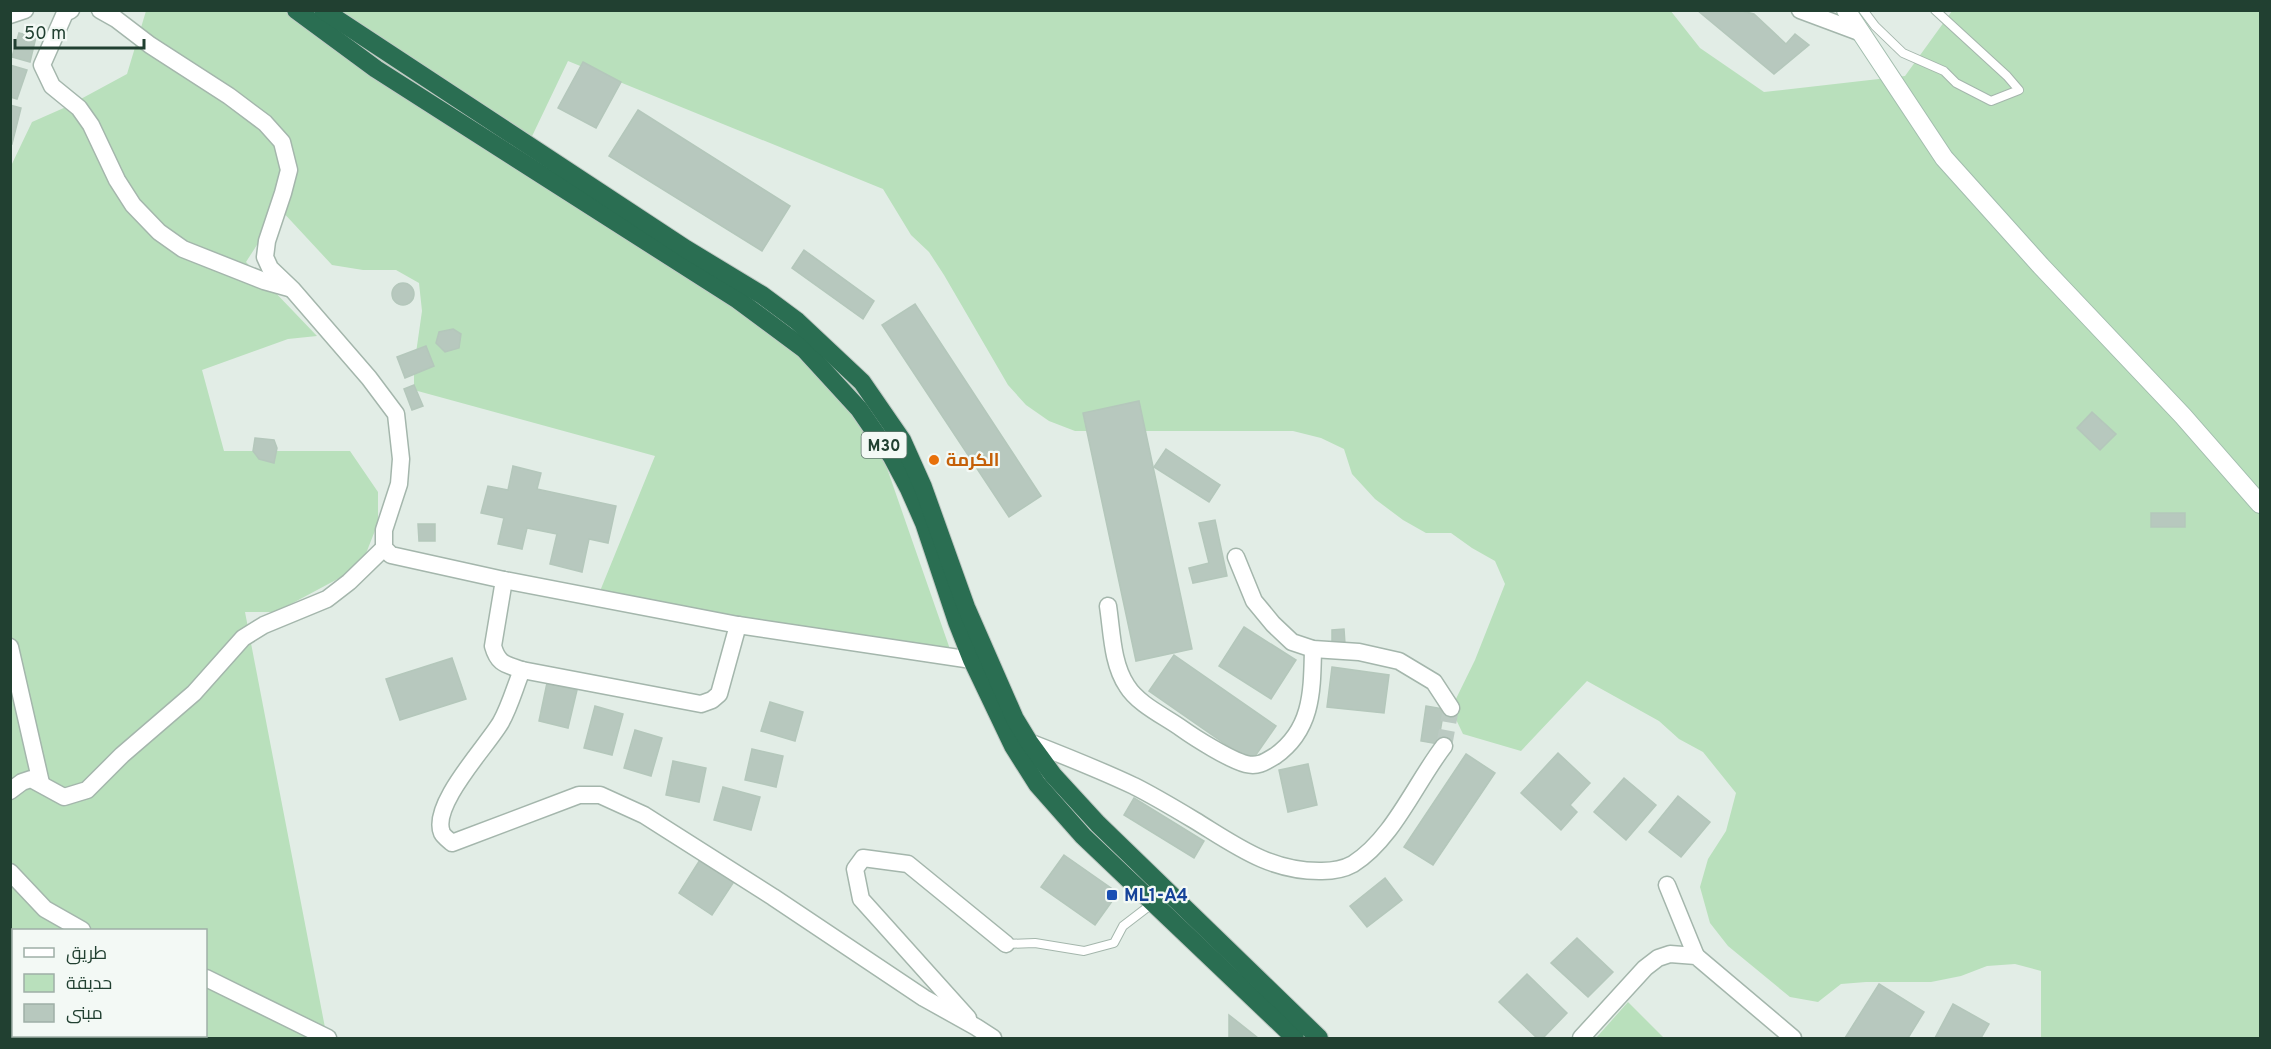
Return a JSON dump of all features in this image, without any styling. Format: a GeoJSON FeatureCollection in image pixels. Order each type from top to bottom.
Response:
{"type":"FeatureCollection","features":[{"type":"Feature","properties":{"kind":"highway","name":"M30"},"geometry":{"type":"LineString","coordinates":[[296,10],[376,69],[738,300],[804,349],[859,408],[901,473],[924,523],[972,660],[1013,746],[1037,784],[1083,836],[1295,1038]]}},
{"type":"Feature","properties":{"kind":"highway","name":"M30"},"geometry":{"type":"LineString","coordinates":[[323,10],[762,296],[797,321],[862,382],[902,440],[923,487],[966,607],[1015,720],[1029,742],[1053,775],[1098,824],[1319,1038]]}},
{"type":"Feature","properties":{"kind":"main road"},"geometry":{"type":"LineString","coordinates":[[1846,10],[1944,158],[2041,266],[2183,416],[2260,504]]}},
{"type":"Feature","properties":{"kind":"street"},"geometry":{"type":"LineString","coordinates":[[10,15],[25,10]]}},
{"type":"Feature","properties":{"kind":"street"},"geometry":{"type":"LineString","coordinates":[[71,10],[65,13],[42,65],[52,86],[79,108],[91,125],[117,180],[133,205],[159,232],[183,249],[264,281],[292,289]]}},
{"type":"Feature","properties":{"kind":"street"},"geometry":{"type":"LineString","coordinates":[[100,10],[229,96],[266,123],[282,142],[289,170],[267,241],[265,257],[270,268],[292,289],[369,378],[396,414],[401,459],[399,484],[384,530],[384,548],[391,555],[504,580],[738,625],[972,660]]}},
{"type":"Feature","properties":{"kind":"street"},"geometry":{"type":"LineString","coordinates":[[1800,10],[1859,32]]}},
{"type":"Feature","properties":{"kind":"street"},"geometry":{"type":"LineString","coordinates":[[10,791],[22,782],[32,779],[64,797],[87,790],[122,755],[194,693],[243,638],[264,625],[327,599],[349,582],[384,548]]}},
{"type":"Feature","properties":{"kind":"street"},"geometry":{"type":"LineString","coordinates":[[1236,557],[1254,601],[1292,642],[1313,649],[1359,652],[1399,661],[1434,682],[1451,708]]}},
{"type":"Feature","properties":{"kind":"street"},"geometry":{"type":"LineString","coordinates":[[504,580],[493,646],[495,655],[502,663],[522,670],[701,704],[712,700],[719,694],[738,625]]}},
{"type":"Feature","properties":{"kind":"street"},"geometry":{"type":"LineString","coordinates":[[1108,606],[1117,660],[1127,688],[1197,739],[1245,764],[1262,765],[1283,750],[1298,733],[1307,714],[1312,688],[1313,649]]}},
{"type":"Feature","properties":{"kind":"street"},"geometry":{"type":"LineString","coordinates":[[10,648],[41,783]]}},
{"type":"Feature","properties":{"kind":"street"},"geometry":{"type":"LineString","coordinates":[[522,670],[502,721],[473,760],[447,801],[442,814],[442,835],[452,843],[579,795],[600,795],[644,815],[773,897],[924,998],[993,1038]]}},
{"type":"Feature","properties":{"kind":"street"},"geometry":{"type":"LineString","coordinates":[[1029,742],[1135,787],[1191,818],[1238,848],[1269,862],[1300,871],[1331,871],[1352,865],[1370,850],[1404,810],[1426,769],[1444,746]]}},
{"type":"Feature","properties":{"kind":"street"},"geometry":{"type":"LineString","coordinates":[[976,1027],[861,899],[855,868],[863,858],[908,864],[1006,944]]}},
{"type":"Feature","properties":{"kind":"street"},"geometry":{"type":"LineString","coordinates":[[10,872],[45,909],[80,929]]}},
{"type":"Feature","properties":{"kind":"street"},"geometry":{"type":"LineString","coordinates":[[1667,885],[1696,956],[1793,1038]]}},
{"type":"Feature","properties":{"kind":"street"},"geometry":{"type":"LineString","coordinates":[[1581,1038],[1645,968],[1658,958],[1670,954],[1696,956]]}},
{"type":"Feature","properties":{"kind":"street"},"geometry":{"type":"LineString","coordinates":[[207,978],[328,1038]]}},
{"type":"Feature","properties":{"kind":"lane"},"geometry":{"type":"LineString","coordinates":[[1863,10],[1875,26],[1903,53],[1944,71],[1956,83],[1991,101],[2019,90],[2007,76],[1935,10]]}},
{"type":"Feature","properties":{"kind":"lane"},"geometry":{"type":"LineString","coordinates":[[1006,944],[1035,943],[1084,951],[1114,943],[1123,926],[1153,903]]}},
{"type":"Feature","properties":{"kind":"green space"},"geometry":{"type":"Polygon","coordinates":[[[1670,10],[1700,48],[1764,92],[1905,76],[1952,11],[2260,11],[2260,1038],[2041,1038],[2041,971],[2015,964],[1987,966],[1961,976],[1931,982],[1841,984],[1818,1002],[1790,997],[1728,946],[1710,923],[1700,887],[1708,859],[1726,831],[1736,793],[1703,752],[1679,739],[1659,721],[1587,681],[1521,751],[1463,734],[1451,709],[1475,660],[1505,584],[1495,561],[1451,533],[1426,533],[1403,520],[1375,499],[1352,474],[1344,449],[1321,438],[1293,431],[1075,431],[1049,421],[1026,405],[1008,385],[944,275],[929,252],[911,235],[883,189],[568,61],[524,153],[714,263],[857,382],[952,655],[598,596],[655,456],[414,390],[414,367],[422,311],[419,283],[396,270],[363,270],[332,265],[280,209],[246,262],[317,336],[288,339],[202,370],[224,451],[350,451],[378,492],[378,523],[365,556],[347,574],[276,612],[245,612],[327,1038],[11,1038],[10,168],[32,122],[66,107],[127,74],[146,11],[1670,10]]]}},
{"type":"Feature","properties":{"kind":"green space"},"geometry":{"type":"Polygon","coordinates":[[[1628,1002],[1664,1038],[1596,1038],[1628,1002]]]}},
{"type":"Feature","properties":{"kind":"building"},"geometry":{"type":"Polygon","coordinates":[[[1697,10],[1738,10],[1754,14],[1786,44],[1795,34],[1809,45],[1774,74],[1697,10]]]}},
{"type":"Feature","properties":{"kind":"building"},"geometry":{"type":"Polygon","coordinates":[[[19,33],[36,37],[30,62],[12,57],[19,33]]]}},
{"type":"Feature","properties":{"kind":"building"},"geometry":{"type":"Polygon","coordinates":[[[583,62],[621,82],[596,128],[558,108],[583,62]]]}},
{"type":"Feature","properties":{"kind":"building"},"geometry":{"type":"Polygon","coordinates":[[[10,65],[27,70],[17,99],[10,97],[10,65]]]}},
{"type":"Feature","properties":{"kind":"building"},"geometry":{"type":"Polygon","coordinates":[[[10,105],[21,108],[12,144],[10,143],[10,105]]]}},
{"type":"Feature","properties":{"kind":"building"},"geometry":{"type":"Polygon","coordinates":[[[638,110],[790,206],[762,251],[609,156],[638,110]]]}},
{"type":"Feature","properties":{"kind":"building"},"geometry":{"type":"Polygon","coordinates":[[[804,250],[874,301],[863,319],[792,268],[804,250]]]}},
{"type":"Feature","properties":{"kind":"building"},"geometry":{"type":"Polygon","coordinates":[[[403,283],[411,286],[414,294],[411,302],[403,305],[395,302],[392,294],[395,286],[403,283]]]}},
{"type":"Feature","properties":{"kind":"building"},"geometry":{"type":"Polygon","coordinates":[[[915,304],[1041,496],[1009,517],[882,325],[915,304]]]}},
{"type":"Feature","properties":{"kind":"building"},"geometry":{"type":"Polygon","coordinates":[[[453,329],[461,334],[459,348],[445,352],[436,343],[439,332],[453,329]]]}},
{"type":"Feature","properties":{"kind":"building"},"geometry":{"type":"Polygon","coordinates":[[[426,346],[434,366],[405,378],[397,357],[426,346]]]}},
{"type":"Feature","properties":{"kind":"building"},"geometry":{"type":"Polygon","coordinates":[[[414,385],[423,406],[412,410],[404,389],[414,385]]]}},
{"type":"Feature","properties":{"kind":"building"},"geometry":{"type":"Polygon","coordinates":[[[1139,401],[1192,649],[1136,661],[1083,413],[1139,401]]]}},
{"type":"Feature","properties":{"kind":"building"},"geometry":{"type":"Polygon","coordinates":[[[2092,412],[2116,434],[2100,450],[2077,428],[2092,412]]]}},
{"type":"Feature","properties":{"kind":"building"},"geometry":{"type":"Polygon","coordinates":[[[255,438],[274,440],[277,448],[274,463],[259,459],[253,451],[255,438]]]}},
{"type":"Feature","properties":{"kind":"building"},"geometry":{"type":"Polygon","coordinates":[[[1166,449],[1220,485],[1209,502],[1154,467],[1166,449]]]}},
{"type":"Feature","properties":{"kind":"building"},"geometry":{"type":"Polygon","coordinates":[[[513,466],[541,473],[537,489],[616,506],[608,543],[589,539],[582,572],[550,564],[557,534],[527,528],[522,549],[498,544],[504,518],[481,513],[488,486],[508,490],[513,466]]]}},
{"type":"Feature","properties":{"kind":"building"},"geometry":{"type":"Polygon","coordinates":[[[2151,513],[2185,513],[2185,527],[2151,527],[2151,513]]]}},
{"type":"Feature","properties":{"kind":"building"},"geometry":{"type":"Polygon","coordinates":[[[1215,520],[1227,576],[1193,583],[1189,568],[1209,563],[1199,523],[1215,520]]]}},
{"type":"Feature","properties":{"kind":"building"},"geometry":{"type":"Polygon","coordinates":[[[418,524],[435,524],[435,541],[419,541],[418,524]]]}},
{"type":"Feature","properties":{"kind":"building"},"geometry":{"type":"Polygon","coordinates":[[[1244,627],[1296,660],[1271,699],[1219,666],[1244,627]]]}},
{"type":"Feature","properties":{"kind":"building"},"geometry":{"type":"Polygon","coordinates":[[[1344,629],[1345,644],[1332,644],[1332,630],[1344,629]]]}},
{"type":"Feature","properties":{"kind":"building"},"geometry":{"type":"Polygon","coordinates":[[[1174,655],[1276,726],[1251,762],[1149,691],[1174,655]]]}},
{"type":"Feature","properties":{"kind":"building"},"geometry":{"type":"Polygon","coordinates":[[[452,658],[466,699],[400,720],[386,679],[452,658]]]}},
{"type":"Feature","properties":{"kind":"building"},"geometry":{"type":"Polygon","coordinates":[[[1332,667],[1389,675],[1384,713],[1327,707],[1332,667]]]}},
{"type":"Feature","properties":{"kind":"building"},"geometry":{"type":"Polygon","coordinates":[[[547,683],[577,690],[568,728],[539,721],[547,683]]]}},
{"type":"Feature","properties":{"kind":"building"},"geometry":{"type":"Polygon","coordinates":[[[770,702],[803,712],[795,741],[761,731],[770,702]]]}},
{"type":"Feature","properties":{"kind":"building"},"geometry":{"type":"Polygon","coordinates":[[[595,706],[623,714],[612,755],[584,748],[595,706]]]}},
{"type":"Feature","properties":{"kind":"building"},"geometry":{"type":"Polygon","coordinates":[[[1426,706],[1444,709],[1438,744],[1421,741],[1426,706]]]}},
{"type":"Feature","properties":{"kind":"building"},"geometry":{"type":"Polygon","coordinates":[[[635,730],[662,738],[651,776],[624,768],[635,730]]]}},
{"type":"Feature","properties":{"kind":"building"},"geometry":{"type":"Polygon","coordinates":[[[752,749],[783,756],[776,787],[745,780],[752,749]]]}},
{"type":"Feature","properties":{"kind":"building"},"geometry":{"type":"Polygon","coordinates":[[[1558,753],[1590,783],[1570,805],[1577,812],[1561,830],[1521,793],[1558,753]]]}},
{"type":"Feature","properties":{"kind":"building"},"geometry":{"type":"Polygon","coordinates":[[[1466,754],[1495,773],[1433,865],[1404,847],[1466,754]]]}},
{"type":"Feature","properties":{"kind":"building"},"geometry":{"type":"Polygon","coordinates":[[[673,761],[706,768],[699,802],[666,795],[673,761]]]}},
{"type":"Feature","properties":{"kind":"building"},"geometry":{"type":"Polygon","coordinates":[[[1308,764],[1317,805],[1288,812],[1279,770],[1308,764]]]}},
{"type":"Feature","properties":{"kind":"building"},"geometry":{"type":"Polygon","coordinates":[[[1624,778],[1656,805],[1626,840],[1594,812],[1624,778]]]}},
{"type":"Feature","properties":{"kind":"building"},"geometry":{"type":"Polygon","coordinates":[[[723,787],[760,797],[751,830],[714,820],[723,787]]]}},
{"type":"Feature","properties":{"kind":"building"},"geometry":{"type":"Polygon","coordinates":[[[1678,796],[1710,822],[1681,857],[1649,832],[1678,796]]]}},
{"type":"Feature","properties":{"kind":"building"},"geometry":{"type":"Polygon","coordinates":[[[1134,798],[1204,841],[1194,858],[1124,815],[1134,798]]]}},
{"type":"Feature","properties":{"kind":"building"},"geometry":{"type":"Polygon","coordinates":[[[703,855],[737,877],[712,915],[679,893],[703,855]]]}},
{"type":"Feature","properties":{"kind":"building"},"geometry":{"type":"Polygon","coordinates":[[[1064,855],[1118,893],[1095,925],[1041,887],[1064,855]]]}},
{"type":"Feature","properties":{"kind":"building"},"geometry":{"type":"Polygon","coordinates":[[[1385,878],[1402,900],[1367,927],[1350,906],[1385,878]]]}},
{"type":"Feature","properties":{"kind":"building"},"geometry":{"type":"Polygon","coordinates":[[[1577,938],[1613,972],[1588,997],[1551,963],[1577,938]]]}},
{"type":"Feature","properties":{"kind":"building"},"geometry":{"type":"Polygon","coordinates":[[[1527,974],[1567,1013],[1543,1038],[1537,1038],[1499,1002],[1527,974]]]}},
{"type":"Feature","properties":{"kind":"building"},"geometry":{"type":"Polygon","coordinates":[[[1879,984],[1924,1012],[1908,1038],[1845,1038],[1879,984]]]}},
{"type":"Feature","properties":{"kind":"building"},"geometry":{"type":"Polygon","coordinates":[[[1953,1004],[1989,1024],[1981,1038],[1935,1038],[1953,1004]]]}},
{"type":"Feature","properties":{"kind":"building"},"geometry":{"type":"Polygon","coordinates":[[[1229,1015],[1258,1038],[1229,1038],[1229,1015]]]}},
{"type":"Feature","properties":{"kind":"tunnel"},"geometry":{"type":"LineString","coordinates":[[1444,746],[1451,708]]}},
{"type":"Feature","properties":{"kind":"place","name":"الكرمة"},"geometry":{"type":"Point","coordinates":[934,460]}},
{"type":"Feature","properties":{"kind":"place","name":"ML1-A4"},"geometry":{"type":"Point","coordinates":[1112,895]}}]}
